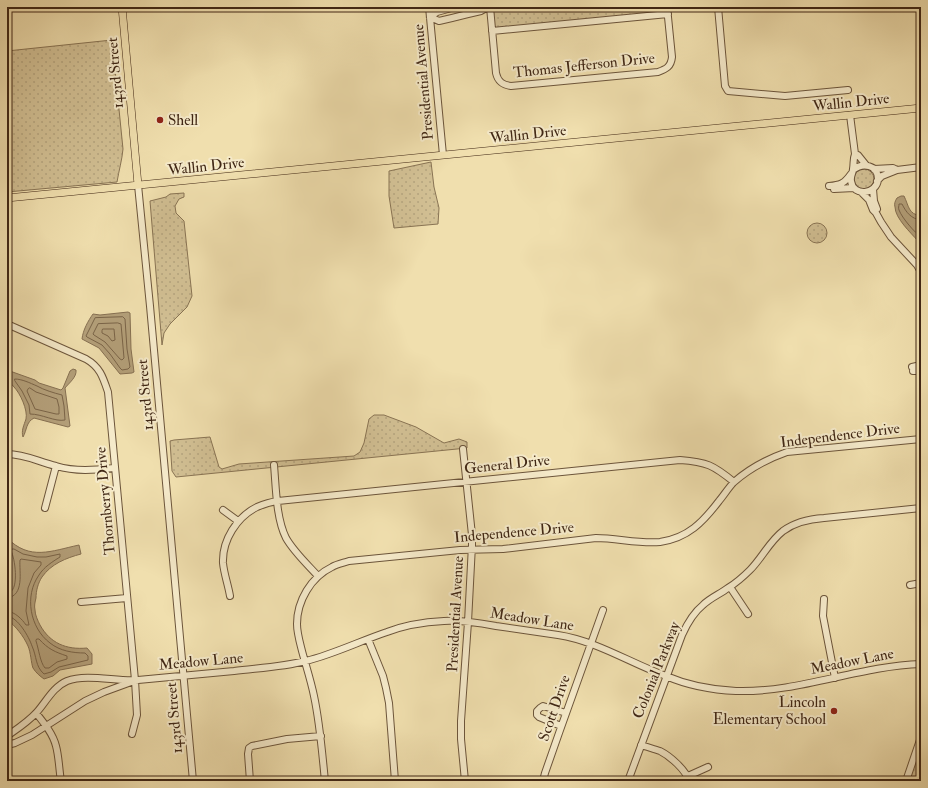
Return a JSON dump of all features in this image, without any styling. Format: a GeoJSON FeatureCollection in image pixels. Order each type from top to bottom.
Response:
{"type":"FeatureCollection","features":[{"type":"Feature","properties":{"kind":"main road","name":"143rd Street"},"geometry":{"type":"LineString","coordinates":[[122,7],[138,185]]}},
{"type":"Feature","properties":{"kind":"main road","name":"Wallin Drive"},"geometry":{"type":"LineString","coordinates":[[7,198],[921,108]]}},
{"type":"Feature","properties":{"kind":"street","name":"Presidential Avenue"},"geometry":{"type":"LineString","coordinates":[[429,7],[443,155]]}},
{"type":"Feature","properties":{"kind":"street"},"geometry":{"type":"LineString","coordinates":[[430,17],[438,12],[455,7]]}},
{"type":"Feature","properties":{"kind":"street"},"geometry":{"type":"LineString","coordinates":[[430,17],[439,21],[446,20],[481,11],[489,7],[492,31],[668,14],[667,7]]}},
{"type":"Feature","properties":{"kind":"street"},"geometry":{"type":"LineString","coordinates":[[718,7],[725,86],[728,91],[785,96],[848,90]]}},
{"type":"Feature","properties":{"kind":"street","name":"Thomas Jefferson Drive"},"geometry":{"type":"LineString","coordinates":[[492,31],[497,78],[506,86],[658,72],[669,66],[672,57],[668,14]]}},
{"type":"Feature","properties":{"kind":"street"},"geometry":{"type":"LineString","coordinates":[[850,115],[855,154],[853,158],[851,183],[854,188]]}},
{"type":"Feature","properties":{"kind":"street"},"geometry":{"type":"LineString","coordinates":[[855,154],[858,155],[866,165]]}},
{"type":"Feature","properties":{"kind":"street"},"geometry":{"type":"LineString","coordinates":[[878,181],[878,177],[874,169],[870,166],[861,165],[857,167],[843,183],[828,188],[854,188],[861,192],[869,200],[880,222],[891,237],[917,265],[921,272]]}},
{"type":"Feature","properties":{"kind":"street"},"geometry":{"type":"LineString","coordinates":[[861,192],[873,189],[882,176],[897,170],[921,167]]}},
{"type":"Feature","properties":{"kind":"street"},"geometry":{"type":"LineString","coordinates":[[874,169],[893,168],[897,170]]}},
{"type":"Feature","properties":{"kind":"street","name":"143rd Street"},"geometry":{"type":"LineString","coordinates":[[138,185],[152,322],[193,781]]}},
{"type":"Feature","properties":{"kind":"street"},"geometry":{"type":"LineString","coordinates":[[873,189],[874,201],[877,210],[876,213]]}},
{"type":"Feature","properties":{"kind":"street","name":"Thornberry Drive"},"geometry":{"type":"LineString","coordinates":[[7,324],[86,359],[94,364],[100,372],[108,392],[135,680],[137,715],[132,734]]}},
{"type":"Feature","properties":{"kind":"street"},"geometry":{"type":"LineString","coordinates":[[921,365],[912,369],[921,371]]}},
{"type":"Feature","properties":{"kind":"street","name":"Independence Drive"},"geometry":{"type":"LineString","coordinates":[[325,781],[321,736],[313,693],[299,639],[297,625],[299,608],[306,592],[318,576],[332,567],[349,561],[460,550],[503,549],[596,538],[660,542],[678,538],[694,529],[706,518],[734,482],[752,467],[769,458],[787,452],[921,439]]}},
{"type":"Feature","properties":{"kind":"street","name":"Presidential Avenue"},"geometry":{"type":"LineString","coordinates":[[463,449],[472,535],[461,726],[465,781]]}},
{"type":"Feature","properties":{"kind":"street"},"geometry":{"type":"LineString","coordinates":[[7,454],[27,457],[75,470],[116,468]]}},
{"type":"Feature","properties":{"kind":"street","name":"General Drive"},"geometry":{"type":"LineString","coordinates":[[238,521],[256,507],[266,503],[278,501],[680,460],[698,461],[711,465],[734,482]]}},
{"type":"Feature","properties":{"kind":"street"},"geometry":{"type":"LineString","coordinates":[[274,465],[281,524],[292,547],[318,576]]}},
{"type":"Feature","properties":{"kind":"street"},"geometry":{"type":"LineString","coordinates":[[45,508],[56,466]]}},
{"type":"Feature","properties":{"kind":"street","name":"Colonial Parkway"},"geometry":{"type":"LineString","coordinates":[[628,781],[682,635],[694,614],[704,604],[730,587],[751,569],[774,539],[794,524],[824,518],[921,508]]}},
{"type":"Feature","properties":{"kind":"street"},"geometry":{"type":"LineString","coordinates":[[223,510],[238,521],[230,533],[225,546],[223,561],[224,575],[230,596]]}},
{"type":"Feature","properties":{"kind":"street"},"geometry":{"type":"LineString","coordinates":[[910,586],[921,583]]}},
{"type":"Feature","properties":{"kind":"street"},"geometry":{"type":"LineString","coordinates":[[730,587],[748,614]]}},
{"type":"Feature","properties":{"kind":"street"},"geometry":{"type":"LineString","coordinates":[[81,602],[127,598]]}},
{"type":"Feature","properties":{"kind":"street"},"geometry":{"type":"LineString","coordinates":[[824,599],[823,616],[835,678]]}},
{"type":"Feature","properties":{"kind":"street","name":"Scott Drive"},"geometry":{"type":"LineString","coordinates":[[543,781],[590,643],[603,610]]}},
{"type":"Feature","properties":{"kind":"street","name":"Meadow Lane"},"geometry":{"type":"LineString","coordinates":[[7,736],[36,713],[56,689],[66,682],[82,678],[135,680],[283,666],[320,657],[405,626],[429,622],[468,622],[562,636],[590,643],[666,676],[691,684],[734,691],[771,690],[901,664],[921,664]]}},
{"type":"Feature","properties":{"kind":"street"},"geometry":{"type":"LineString","coordinates":[[368,639],[383,676],[389,703],[395,781]]}},
{"type":"Feature","properties":{"kind":"street","name":"Meadow Lane"},"geometry":{"type":"LineString","coordinates":[[7,745],[16,743],[32,735],[85,701],[135,680]]}},
{"type":"Feature","properties":{"kind":"street"},"geometry":{"type":"LineString","coordinates":[[561,726],[539,717],[537,715],[537,711],[543,706],[566,713]]}},
{"type":"Feature","properties":{"kind":"street"},"geometry":{"type":"LineString","coordinates":[[36,713],[46,726],[56,745],[61,781]]}},
{"type":"Feature","properties":{"kind":"street"},"geometry":{"type":"LineString","coordinates":[[250,781],[248,754],[249,748],[252,746],[287,739],[321,736]]}},
{"type":"Feature","properties":{"kind":"street"},"geometry":{"type":"LineString","coordinates":[[906,781],[921,737]]}},
{"type":"Feature","properties":{"kind":"street"},"geometry":{"type":"LineString","coordinates":[[641,745],[661,752],[675,761],[688,779],[708,766]]}},
{"type":"Feature","properties":{"kind":"shaded area"},"geometry":{"type":"Polygon","coordinates":[[[492,7],[664,7],[664,12],[494,28],[492,7]]]}},
{"type":"Feature","properties":{"kind":"shaded area"},"geometry":{"type":"Polygon","coordinates":[[[112,40],[123,149],[117,182],[7,192],[7,51],[112,40]]]}},
{"type":"Feature","properties":{"kind":"shaded area"},"geometry":{"type":"Polygon","coordinates":[[[431,162],[434,187],[439,208],[438,224],[394,228],[389,196],[389,171],[431,162]]]}},
{"type":"Feature","properties":{"kind":"shaded area"},"geometry":{"type":"Polygon","coordinates":[[[864,169],[871,172],[874,179],[871,186],[864,189],[857,186],[854,179],[857,172],[864,169]]]}},
{"type":"Feature","properties":{"kind":"shaded area"},"geometry":{"type":"Polygon","coordinates":[[[184,193],[184,197],[179,199],[175,206],[176,213],[184,221],[192,296],[187,307],[170,324],[164,333],[162,345],[150,201],[166,197],[170,194],[184,193]]]}},
{"type":"Feature","properties":{"kind":"shaded area"},"geometry":{"type":"Polygon","coordinates":[[[817,223],[824,226],[827,233],[824,240],[817,243],[810,240],[807,233],[810,226],[817,223]]]}},
{"type":"Feature","properties":{"kind":"shaded area"},"geometry":{"type":"Polygon","coordinates":[[[374,415],[384,415],[416,427],[444,443],[459,439],[467,442],[467,448],[176,477],[172,471],[170,441],[210,437],[219,467],[222,469],[239,464],[354,456],[360,452],[364,443],[369,419],[374,415]]]}},
{"type":"Feature","properties":{"kind":"shaded area"},"geometry":{"type":"Polygon","coordinates":[[[921,745],[921,781],[908,781],[921,745]]]}},
{"type":"Feature","properties":{"kind":"water"},"geometry":{"type":"Polygon","coordinates":[[[901,196],[904,196],[911,211],[921,216],[921,241],[918,241],[898,216],[895,201],[901,196]]]}},
{"type":"Feature","properties":{"kind":"water"},"geometry":{"type":"Polygon","coordinates":[[[130,313],[131,349],[134,372],[120,374],[99,348],[82,339],[83,332],[93,314],[100,315],[130,313]]]}},
{"type":"Feature","properties":{"kind":"water"},"geometry":{"type":"Polygon","coordinates":[[[73,369],[76,370],[76,373],[65,388],[70,426],[68,427],[34,418],[28,424],[23,437],[22,435],[26,419],[26,411],[19,393],[7,380],[7,370],[61,390],[70,371],[73,369]]]}},
{"type":"Feature","properties":{"kind":"water"},"geometry":{"type":"Polygon","coordinates":[[[7,538],[24,550],[33,552],[50,551],[79,545],[81,554],[59,562],[50,568],[42,577],[37,590],[35,608],[39,623],[44,631],[54,641],[72,648],[87,648],[92,654],[92,664],[60,670],[53,676],[44,679],[34,670],[26,642],[19,631],[7,619],[7,592],[11,582],[11,577],[7,538]]]}},
{"type":"Feature","properties":{"kind":"place","name":"Shell"},"geometry":{"type":"Point","coordinates":[160,120]}},
{"type":"Feature","properties":{"kind":"place","name":"Lincoln Elementary School"},"geometry":{"type":"Point","coordinates":[834,711]}}]}
